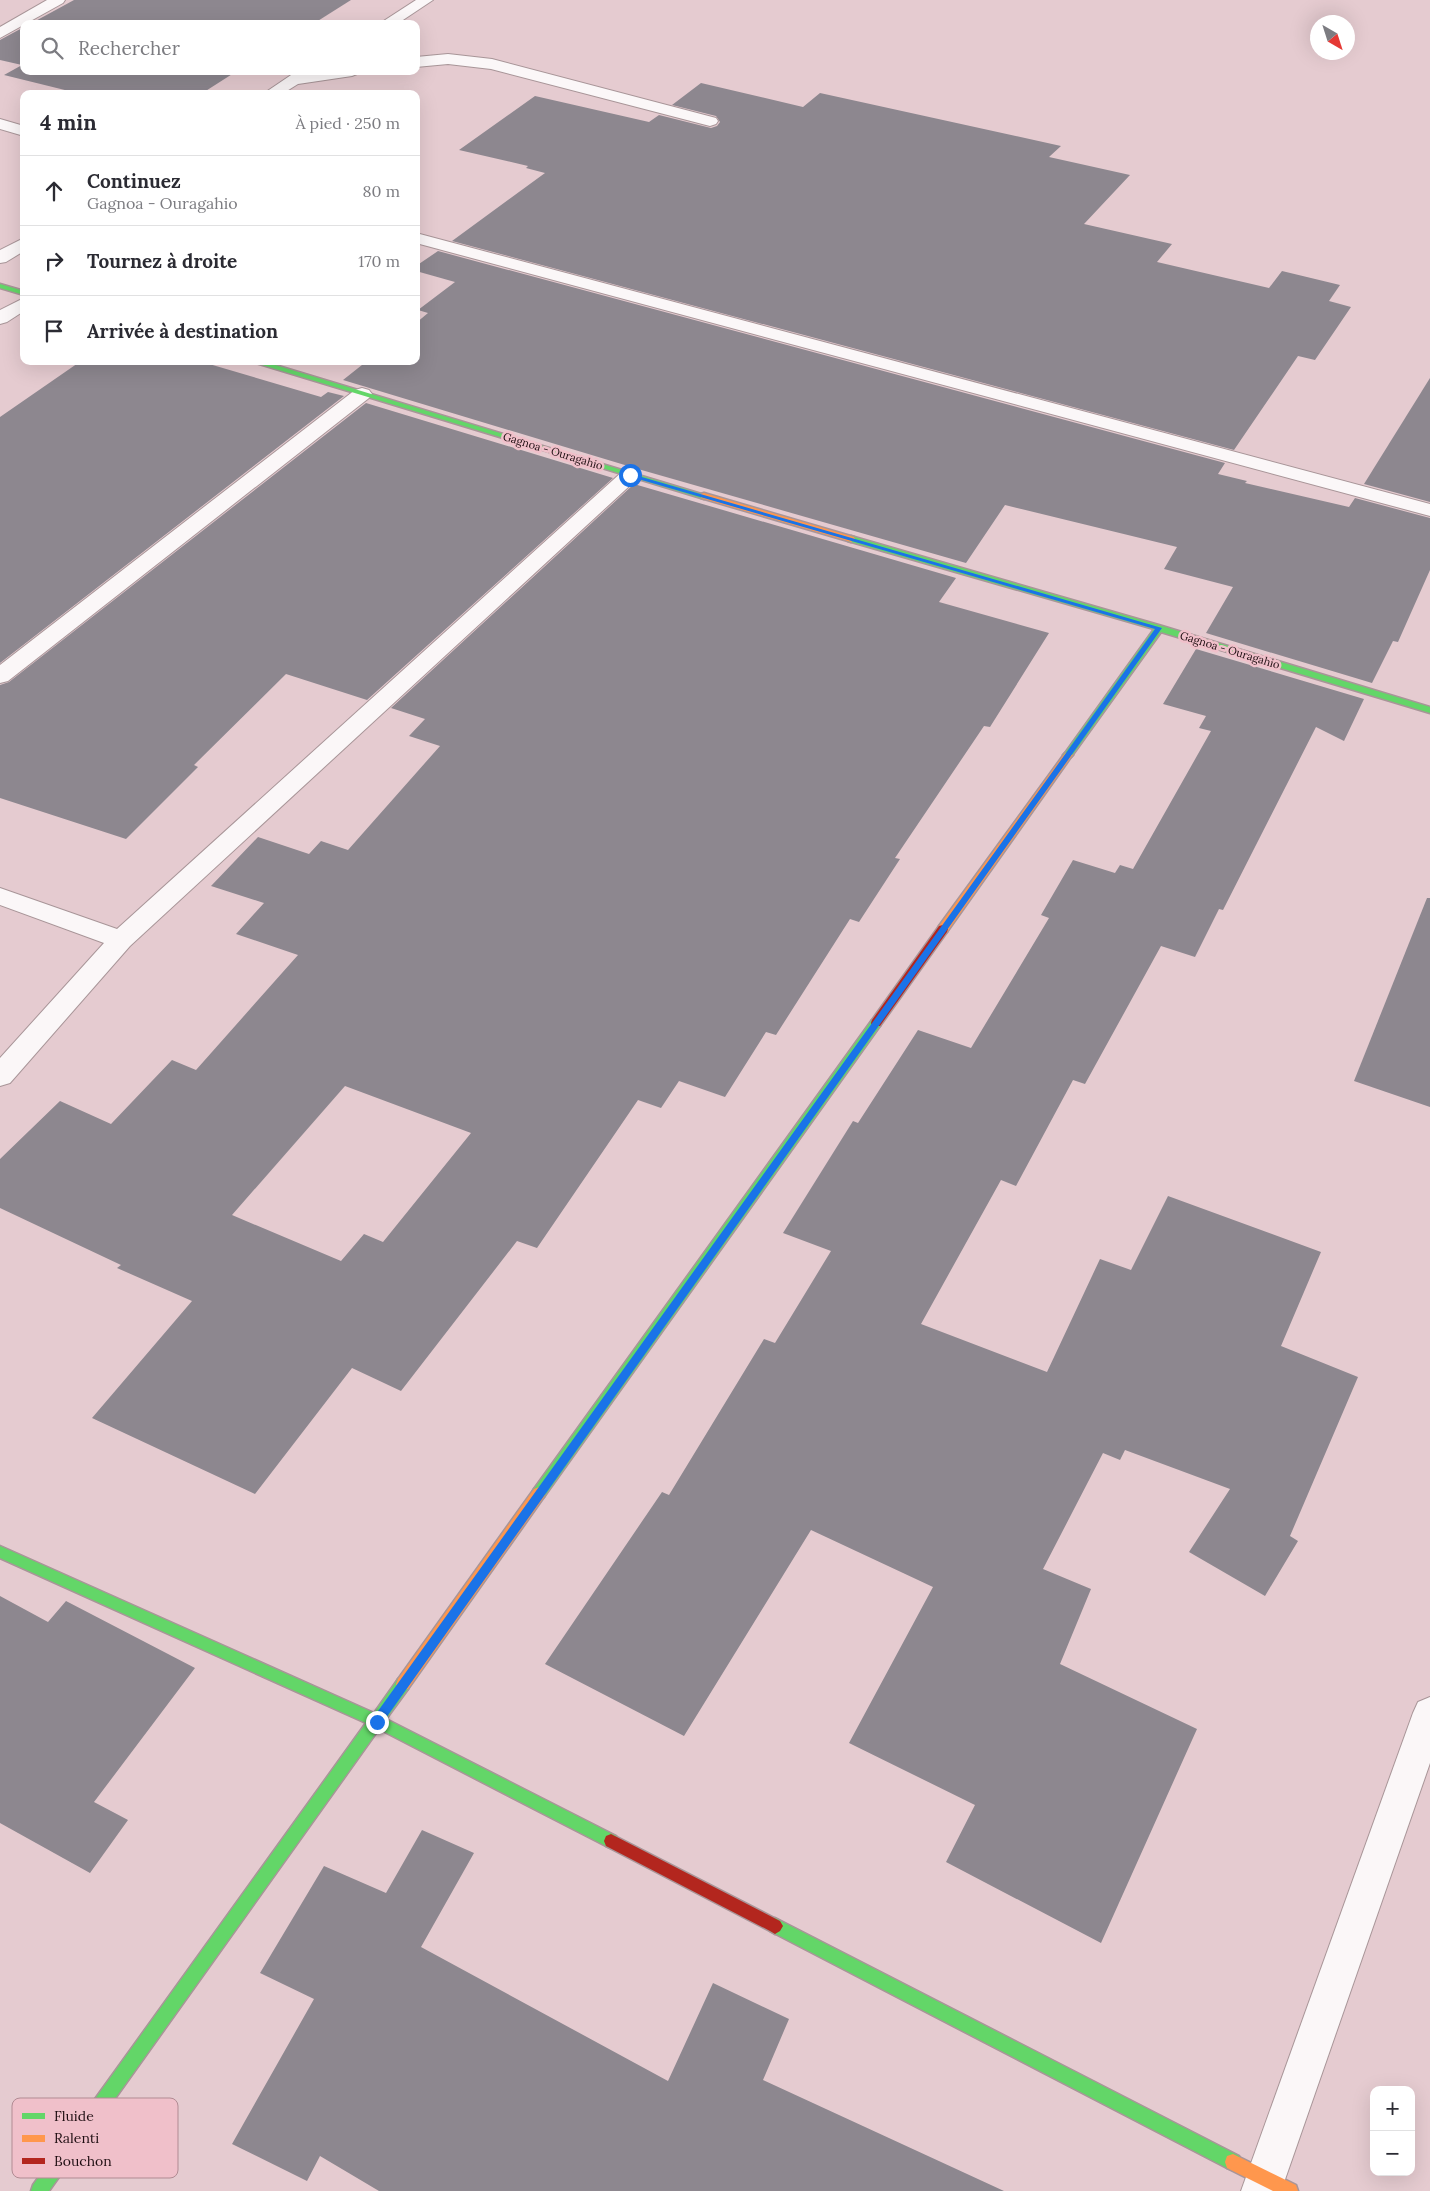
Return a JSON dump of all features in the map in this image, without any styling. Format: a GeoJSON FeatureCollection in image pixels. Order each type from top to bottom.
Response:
{"type":"FeatureCollection","features":[{"type":"Feature","properties":{"kind":"street"},"geometry":{"type":"LineString","coordinates":[[23,20],[58,0]]}},
{"type":"Feature","properties":{"kind":"street"},"geometry":{"type":"LineString","coordinates":[[393,20],[426,0]]}},
{"type":"Feature","properties":{"kind":"street"},"geometry":{"type":"LineString","coordinates":[[0,33],[20,22]]}},
{"type":"Feature","properties":{"kind":"street"},"geometry":{"type":"LineString","coordinates":[[420,62],[448,59],[492,64],[710,121]]}},
{"type":"Feature","properties":{"kind":"street"},"geometry":{"type":"LineString","coordinates":[[278,90],[302,75]]}},
{"type":"Feature","properties":{"kind":"street"},"geometry":{"type":"LineString","coordinates":[[294,80],[326,75]]}},
{"type":"Feature","properties":{"kind":"street"},"geometry":{"type":"LineString","coordinates":[[0,124],[20,130]]}},
{"type":"Feature","properties":{"kind":"street"},"geometry":{"type":"LineString","coordinates":[[420,239],[1430,510]]}},
{"type":"Feature","properties":{"kind":"street"},"geometry":{"type":"LineString","coordinates":[[0,258],[20,245]]}},
{"type":"Feature","properties":{"kind":"street"},"geometry":{"type":"LineString","coordinates":[[0,286],[20,292]]}},
{"type":"Feature","properties":{"kind":"street"},"geometry":{"type":"LineString","coordinates":[[0,318],[20,306]]}},
{"type":"Feature","properties":{"kind":"street","name":"Gagnoa - Ouragahio"},"geometry":{"type":"LineString","coordinates":[[266,365],[630,475],[1159,628],[1430,710]]}},
{"type":"Feature","properties":{"kind":"street"},"geometry":{"type":"LineString","coordinates":[[0,676],[362,394]]}},
{"type":"Feature","properties":{"kind":"street"},"geometry":{"type":"LineString","coordinates":[[0,1076],[121,940],[630,475]]}},
{"type":"Feature","properties":{"kind":"street"},"geometry":{"type":"LineString","coordinates":[[106,2098],[1159,628]]}},
{"type":"Feature","properties":{"kind":"street"},"geometry":{"type":"LineString","coordinates":[[0,896],[121,940]]}},
{"type":"Feature","properties":{"kind":"street"},"geometry":{"type":"LineString","coordinates":[[0,1552],[377,1722],[1272,2187],[1430,1713]]}},
{"type":"Feature","properties":{"kind":"street"},"geometry":{"type":"LineString","coordinates":[[39,2191],[48,2178]]}},
{"type":"Feature","properties":{"kind":"building"},"geometry":{"type":"Polygon","coordinates":[[[74,0],[351,0],[319,20],[37,20],[74,0]]]}},
{"type":"Feature","properties":{"kind":"building"},"geometry":{"type":"Polygon","coordinates":[[[20,29],[20,65],[0,60],[0,40],[20,29]]]}},
{"type":"Feature","properties":{"kind":"building"},"geometry":{"type":"Polygon","coordinates":[[[20,66],[20,75],[231,75],[207,90],[65,90],[4,75],[20,66]]]}},
{"type":"Feature","properties":{"kind":"building"},"geometry":{"type":"Polygon","coordinates":[[[701,83],[803,107],[820,93],[1061,146],[1049,157],[1130,175],[1084,224],[1172,244],[1157,262],[1269,288],[1282,271],[1340,285],[1329,301],[1351,307],[1315,360],[1298,356],[1234,450],[452,241],[545,173],[526,168],[528,166],[459,150],[535,96],[649,122],[659,115],[711,128],[717,126],[720,122],[716,116],[672,105],[701,83]]]}},
{"type":"Feature","properties":{"kind":"building"},"geometry":{"type":"Polygon","coordinates":[[[438,251],[1225,463],[1218,474],[1247,481],[1245,483],[1349,507],[1355,498],[1430,518],[1430,570],[1398,642],[1393,641],[1372,683],[1206,633],[1233,587],[1164,569],[1177,547],[1005,505],[966,563],[638,469],[343,380],[362,365],[420,365],[420,320],[428,313],[420,311],[420,308],[455,282],[420,272],[420,263],[438,251]]]}},
{"type":"Feature","properties":{"kind":"building"},"geometry":{"type":"Polygon","coordinates":[[[75,365],[213,365],[321,397],[328,392],[344,396],[0,663],[0,417],[75,365]]]}},
{"type":"Feature","properties":{"kind":"building"},"geometry":{"type":"Polygon","coordinates":[[[1430,378],[1430,502],[1364,484],[1430,378]]]}},
{"type":"Feature","properties":{"kind":"building"},"geometry":{"type":"Polygon","coordinates":[[[366,403],[613,478],[367,700],[286,674],[194,765],[198,767],[126,839],[0,798],[0,685],[9,682],[366,403]]]}},
{"type":"Feature","properties":{"kind":"building"},"geometry":{"type":"Polygon","coordinates":[[[634,484],[956,578],[939,602],[1049,633],[990,727],[984,726],[895,858],[900,859],[859,922],[850,919],[776,1035],[766,1032],[725,1097],[679,1081],[661,1108],[638,1100],[537,1248],[517,1241],[401,1391],[352,1368],[255,1494],[92,1418],[192,1301],[117,1268],[121,1265],[0,1208],[0,1159],[60,1101],[111,1124],[172,1060],[196,1070],[298,955],[236,934],[264,903],[211,886],[258,837],[309,854],[321,841],[348,850],[440,746],[409,736],[425,719],[391,708],[634,484]],[[345,1086],[232,1215],[341,1261],[364,1234],[383,1242],[471,1133],[345,1086]]]}},
{"type":"Feature","properties":{"kind":"building"},"geometry":{"type":"Polygon","coordinates":[[[1196,649],[1364,699],[1344,741],[1316,727],[1223,910],[1219,909],[1195,957],[1161,946],[1085,1084],[1073,1080],[1016,1186],[1001,1180],[921,1324],[1047,1372],[1100,1259],[1131,1270],[1168,1196],[1321,1252],[1281,1346],[1358,1377],[1290,1536],[1298,1541],[1265,1596],[1189,1552],[1230,1489],[1125,1450],[1120,1460],[1103,1453],[1043,1569],[1091,1589],[1060,1664],[1197,1729],[1101,1943],[946,1862],[975,1805],[849,1743],[933,1587],[811,1530],[684,1736],[545,1664],[662,1492],[669,1495],[764,1339],[775,1343],[831,1251],[783,1233],[853,1121],[858,1123],[918,1030],[971,1048],[1049,918],[1041,915],[1073,860],[1115,873],[1120,865],[1133,869],[1211,731],[1199,728],[1206,716],[1163,704],[1196,649]]]}},
{"type":"Feature","properties":{"kind":"building"},"geometry":{"type":"Polygon","coordinates":[[[1427,898],[1430,898],[1430,1107],[1354,1081],[1427,898]]]}},
{"type":"Feature","properties":{"kind":"building"},"geometry":{"type":"Polygon","coordinates":[[[0,1596],[48,1622],[66,1601],[195,1668],[94,1802],[128,1820],[90,1873],[0,1823],[0,1596]]]}},
{"type":"Feature","properties":{"kind":"building"},"geometry":{"type":"Polygon","coordinates":[[[422,1830],[474,1853],[421,1947],[668,2081],[713,1983],[789,2019],[763,2080],[1004,2191],[379,2191],[320,2156],[307,2181],[232,2144],[314,1999],[260,1973],[324,1866],[386,1893],[422,1830]]]}},
{"type":"Feature","properties":{"kind":"traffic: fast"},"geometry":{"type":"LineString","coordinates":[[0,286],[20,292]]}},
{"type":"Feature","properties":{"kind":"traffic: fast"},"geometry":{"type":"LineString","coordinates":[[266,365],[704,496]]}},
{"type":"Feature","properties":{"kind":"traffic: fast"},"geometry":{"type":"LineString","coordinates":[[851,539],[1159,628],[1430,710]]}},
{"type":"Feature","properties":{"kind":"traffic: fast"},"geometry":{"type":"LineString","coordinates":[[1068,755],[1159,628]]}},
{"type":"Feature","properties":{"kind":"traffic: fast"},"geometry":{"type":"LineString","coordinates":[[539,1493],[876,1023]]}},
{"type":"Feature","properties":{"kind":"traffic: fast"},"geometry":{"type":"LineString","coordinates":[[0,1552],[377,1721],[611,1841]]}},
{"type":"Feature","properties":{"kind":"traffic: fast"},"geometry":{"type":"LineString","coordinates":[[106,2098],[403,1684]]}},
{"type":"Feature","properties":{"kind":"traffic: fast"},"geometry":{"type":"LineString","coordinates":[[775,1926],[1233,2162]]}},
{"type":"Feature","properties":{"kind":"traffic: fast"},"geometry":{"type":"LineString","coordinates":[[39,2191],[48,2178]]}},
{"type":"Feature","properties":{"kind":"traffic: slow"},"geometry":{"type":"LineString","coordinates":[[704,496],[851,539]]}},
{"type":"Feature","properties":{"kind":"traffic: slow"},"geometry":{"type":"LineString","coordinates":[[943,929],[1068,755]]}},
{"type":"Feature","properties":{"kind":"traffic: slow"},"geometry":{"type":"LineString","coordinates":[[403,1684],[539,1493]]}},
{"type":"Feature","properties":{"kind":"traffic: slow"},"geometry":{"type":"LineString","coordinates":[[1233,2162],[1290,2191]]}},
{"type":"Feature","properties":{"kind":"traffic: jam"},"geometry":{"type":"LineString","coordinates":[[876,1023],[943,929]]}},
{"type":"Feature","properties":{"kind":"traffic: jam"},"geometry":{"type":"LineString","coordinates":[[611,1841],[775,1926]]}},
{"type":"Feature","properties":{"kind":"route"},"geometry":{"type":"LineString","coordinates":[[377,1722],[1159,628],[630,475]]}}]}
